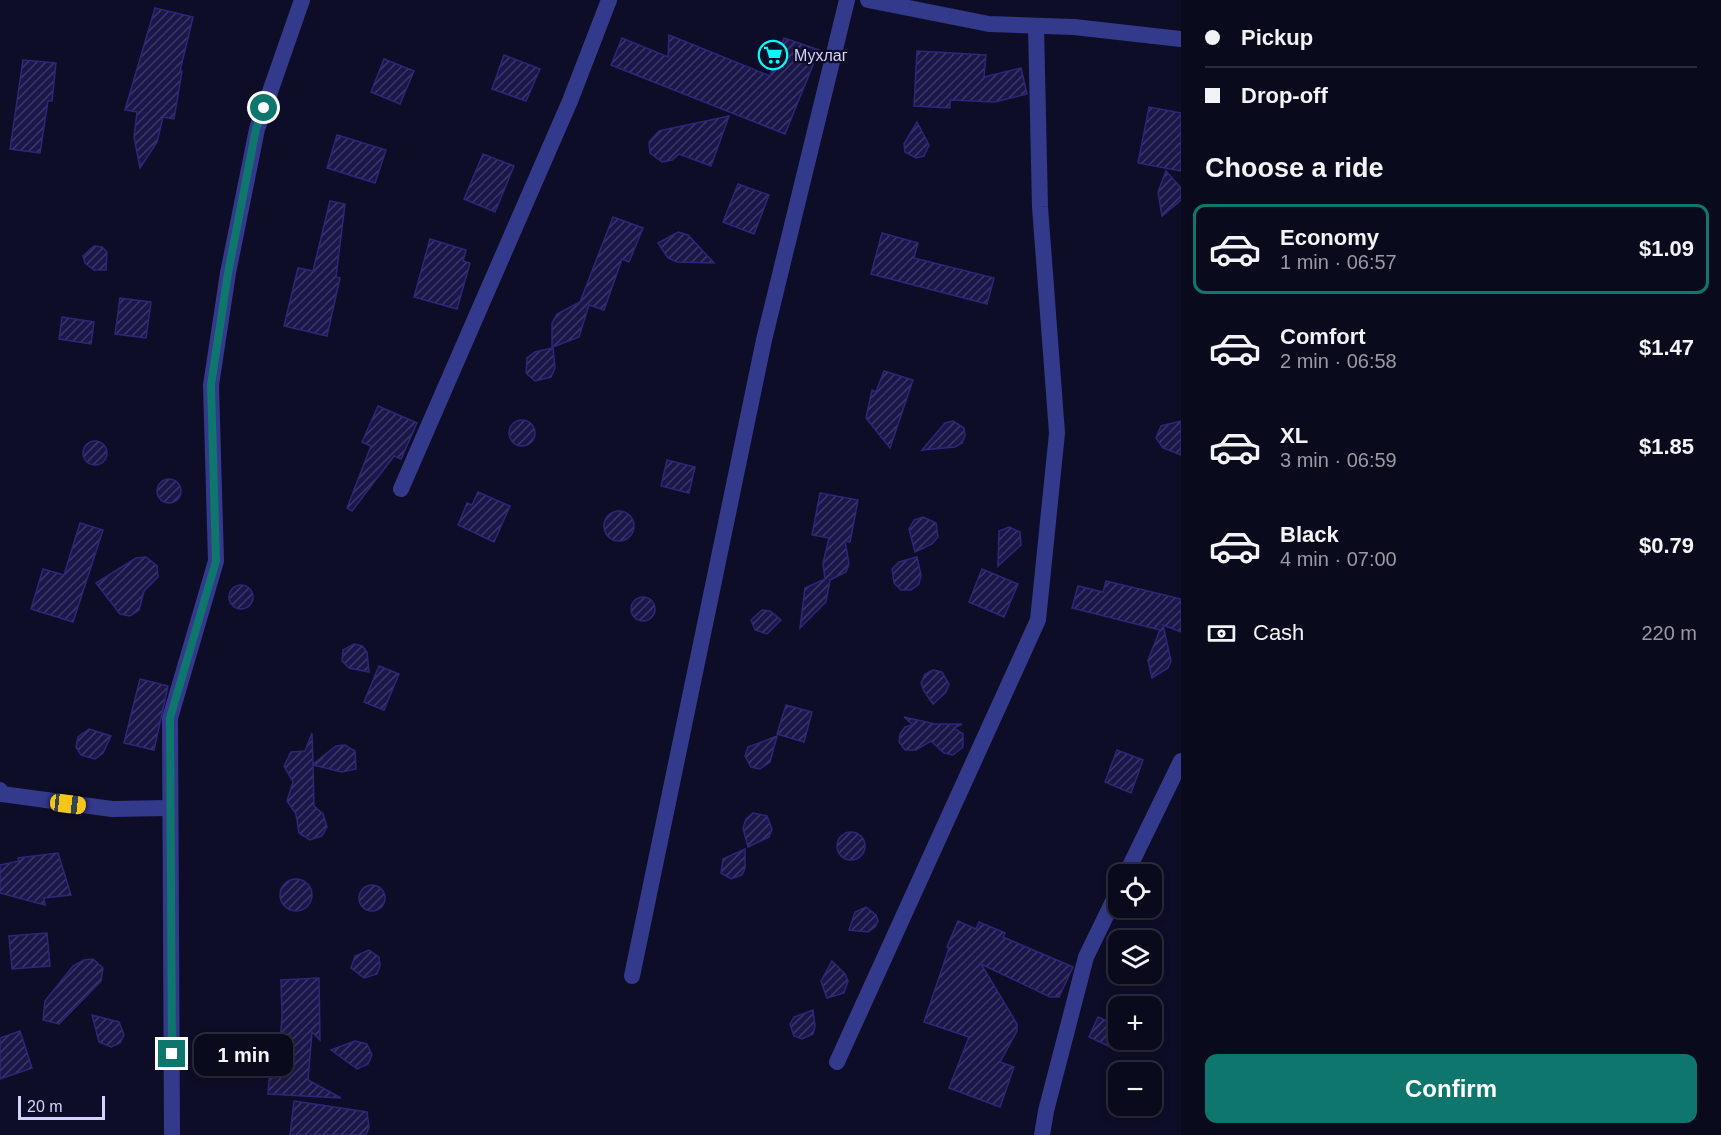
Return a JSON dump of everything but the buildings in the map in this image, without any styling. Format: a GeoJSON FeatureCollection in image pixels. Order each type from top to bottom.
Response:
{"type":"FeatureCollection","features":[{"type":"Feature","properties":{"kind":"street"},"geometry":{"type":"LineString","coordinates":[[172,1135],[170,718],[216,561],[211,385],[228,273],[256,129],[302,0]]}},
{"type":"Feature","properties":{"kind":"street"},"geometry":{"type":"LineString","coordinates":[[401,489],[570,101],[609,0]]}},
{"type":"Feature","properties":{"kind":"street"},"geometry":{"type":"LineString","coordinates":[[632,976],[764,340],[847,0]]}},
{"type":"Feature","properties":{"kind":"street"},"geometry":{"type":"LineString","coordinates":[[868,0],[989,24],[1181,39]]}},
{"type":"Feature","properties":{"kind":"street"},"geometry":{"type":"LineString","coordinates":[[936,12],[955,0]]}},
{"type":"Feature","properties":{"kind":"street"},"geometry":{"type":"LineString","coordinates":[[837,1062],[1038,620],[1057,433],[1040,207],[1035,26]]}},
{"type":"Feature","properties":{"kind":"street"},"geometry":{"type":"LineString","coordinates":[[1131,864],[1181,761]]}},
{"type":"Feature","properties":{"kind":"street"},"geometry":{"type":"LineString","coordinates":[[0,790],[2,794],[112,809],[169,808]]}},
{"type":"Feature","properties":{"kind":"street"},"geometry":{"type":"LineString","coordinates":[[1042,1135],[1046,1111],[1086,957],[1108,912]]}},
{"type":"Feature","properties":{"kind":"place","name":"Мухлаг"},"geometry":{"type":"Point","coordinates":[773,55]}},
{"type":"Feature","properties":{"kind":"route"},"geometry":{"type":"LineString","coordinates":[[172,1054],[170,718],[216,561],[211,385],[228,273],[256,129],[264,108]]}}]}
